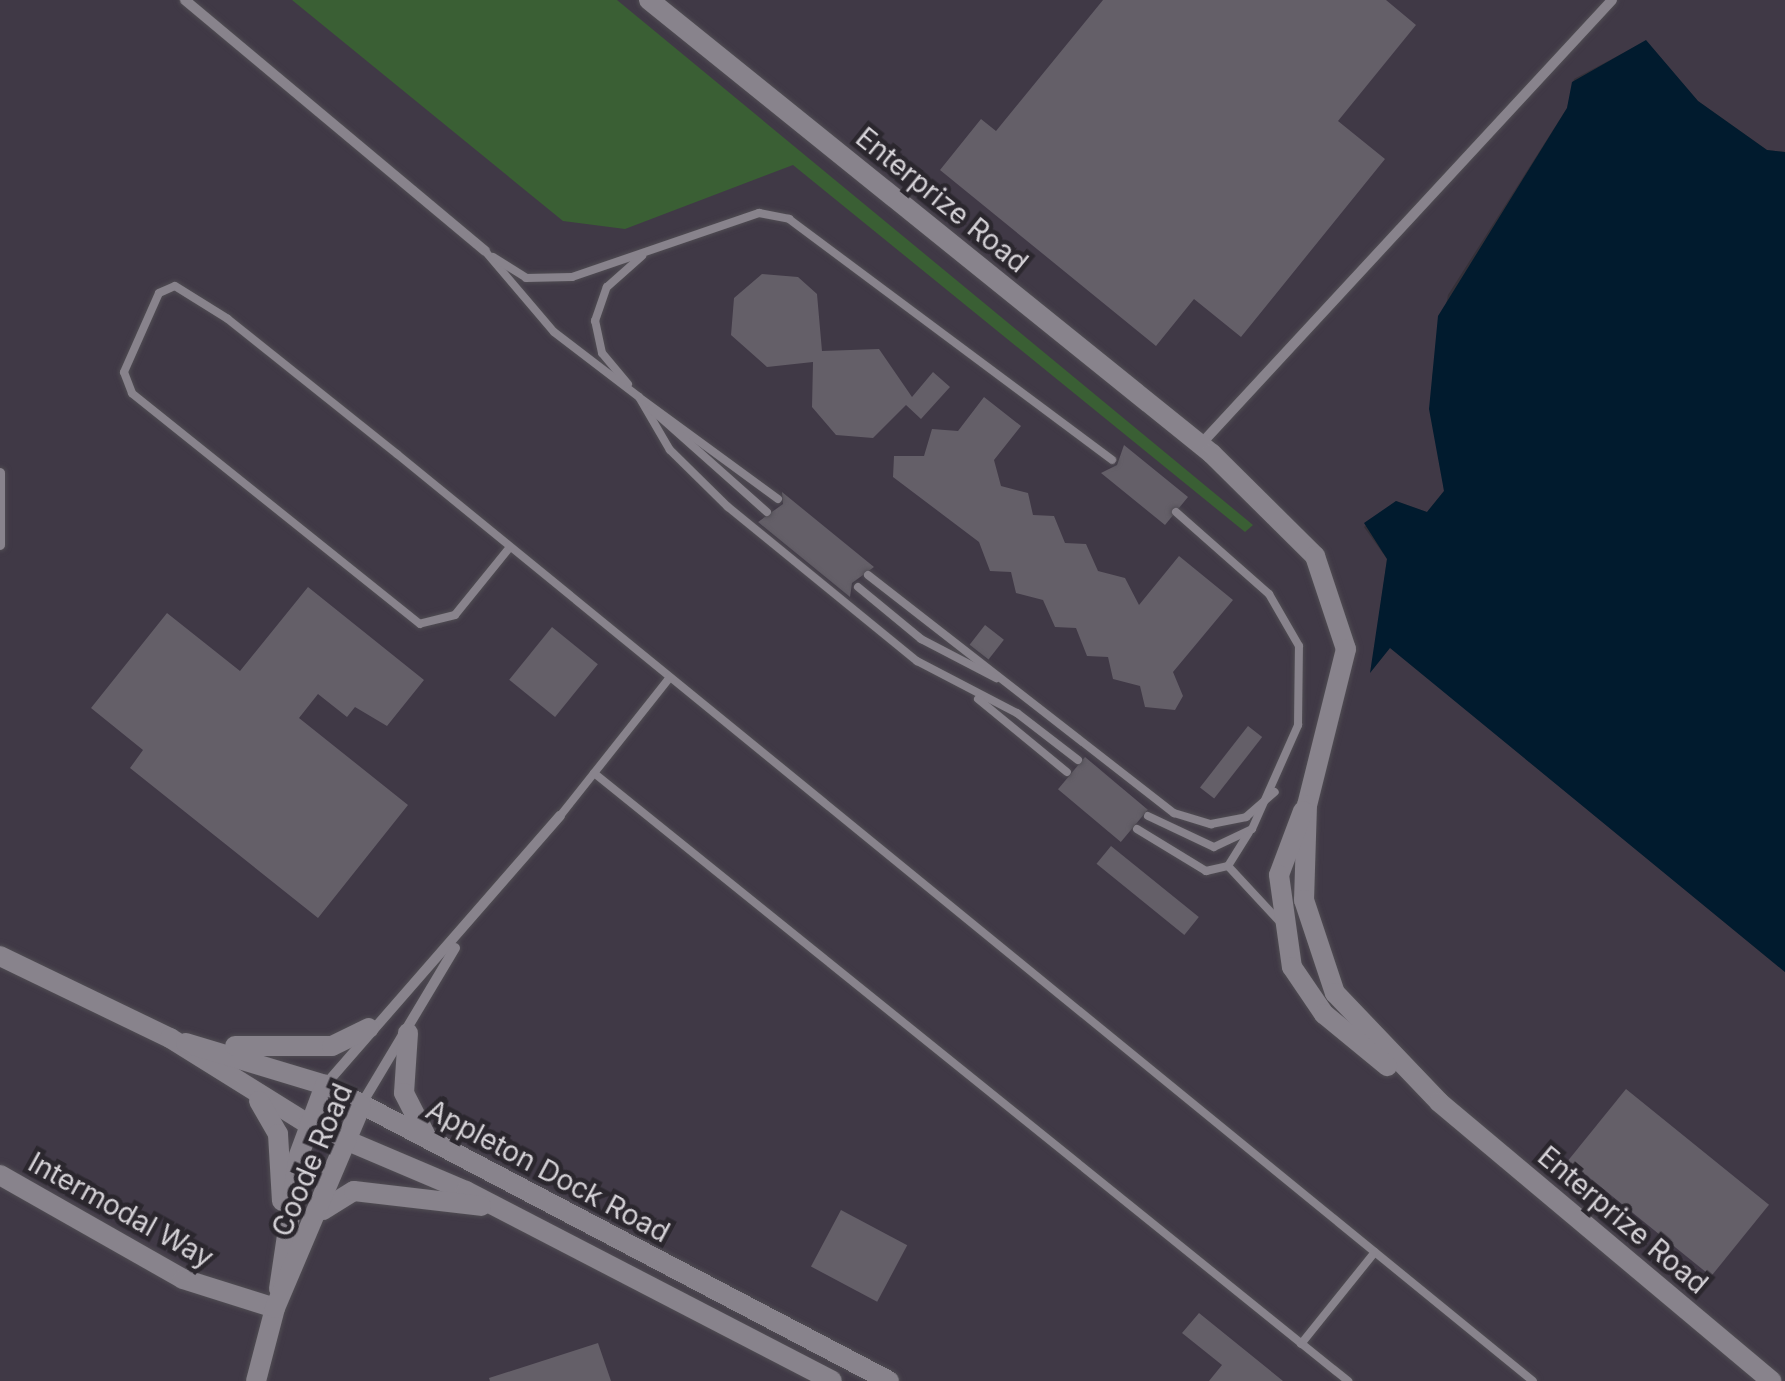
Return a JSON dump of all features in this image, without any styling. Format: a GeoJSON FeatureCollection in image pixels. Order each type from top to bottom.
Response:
{"type":"FeatureCollection","features":[{"type":"Feature","properties":{"kind":"street"},"geometry":{"type":"LineString","coordinates":[[186,0],[485,252]]}},
{"type":"Feature","properties":{"kind":"street","name":"Enterprize Road"},"geometry":{"type":"LineString","coordinates":[[648,0],[1200,444],[1282,518],[1336,599],[1346,649],[1307,805],[1280,875],[1280,922],[1292,967],[1324,1014],[1439,1102],[1772,1381]]}},
{"type":"Feature","properties":{"kind":"street"},"geometry":{"type":"LineString","coordinates":[[1200,444],[1612,0]]}},
{"type":"Feature","properties":{"kind":"street"},"geometry":{"type":"LineString","coordinates":[[0,473],[0,544]]}},
{"type":"Feature","properties":{"kind":"street","name":"Enterprize Road"},"geometry":{"type":"LineString","coordinates":[[1307,805],[1304,900],[1314,951],[1335,993],[1439,1102]]}},
{"type":"Feature","properties":{"kind":"street","name":"Coode Road"},"geometry":{"type":"LineString","coordinates":[[256,1381],[276,1304],[308,1124],[325,1085],[370,1028],[460,938],[560,816]]}},
{"type":"Feature","properties":{"kind":"street","name":"Coode Road"},"geometry":{"type":"LineString","coordinates":[[276,1304],[321,1212],[362,1105],[408,1033],[460,938]]}},
{"type":"Feature","properties":{"kind":"street","name":"Appleton Dock Road"},"geometry":{"type":"LineString","coordinates":[[0,956],[166,1036],[325,1085],[890,1381]]}},
{"type":"Feature","properties":{"kind":"street"},"geometry":{"type":"LineString","coordinates":[[193,1045],[332,1046],[370,1028]]}},
{"type":"Feature","properties":{"kind":"street"},"geometry":{"type":"LineString","coordinates":[[408,1033],[404,1093],[432,1140]]}},
{"type":"Feature","properties":{"kind":"street","name":"Appleton Dock Road"},"geometry":{"type":"LineString","coordinates":[[166,1036],[250,1092],[308,1124],[508,1212],[832,1381]]}},
{"type":"Feature","properties":{"kind":"street"},"geometry":{"type":"LineString","coordinates":[[250,1092],[278,1134],[282,1258]]}},
{"type":"Feature","properties":{"kind":"street","name":"Intermodal Way"},"geometry":{"type":"LineString","coordinates":[[0,1175],[183,1279],[276,1304]]}},
{"type":"Feature","properties":{"kind":"street"},"geometry":{"type":"LineString","coordinates":[[321,1212],[354,1191],[508,1212]]}},
{"type":"Feature","properties":{"kind":"lane"},"geometry":{"type":"LineString","coordinates":[[485,252],[526,278],[572,277],[759,214],[789,219],[1112,460]]}},
{"type":"Feature","properties":{"kind":"lane"},"geometry":{"type":"LineString","coordinates":[[485,252],[554,332],[778,499]]}},
{"type":"Feature","properties":{"kind":"lane"},"geometry":{"type":"LineString","coordinates":[[644,254],[607,287],[595,321],[602,353],[639,397],[767,512]]}},
{"type":"Feature","properties":{"kind":"lane"},"geometry":{"type":"LineString","coordinates":[[510,547],[454,615],[420,624],[132,393],[124,372],[159,293],[176,286],[228,319],[510,547],[1533,1381]]}},
{"type":"Feature","properties":{"kind":"lane"},"geometry":{"type":"LineString","coordinates":[[639,397],[670,450],[728,507],[917,661],[1017,713],[1078,760]]}},
{"type":"Feature","properties":{"kind":"lane"},"geometry":{"type":"LineString","coordinates":[[1137,829],[1175,860],[1206,872],[1228,866],[1275,792],[1298,725],[1299,646],[1268,594],[1176,512]]}},
{"type":"Feature","properties":{"kind":"lane"},"geometry":{"type":"LineString","coordinates":[[868,575],[1174,813],[1211,824],[1246,817],[1275,792]]}},
{"type":"Feature","properties":{"kind":"lane"},"geometry":{"type":"LineString","coordinates":[[858,587],[921,639],[1013,687]]}},
{"type":"Feature","properties":{"kind":"lane"},"geometry":{"type":"LineString","coordinates":[[560,816],[670,678]]}},
{"type":"Feature","properties":{"kind":"lane"},"geometry":{"type":"LineString","coordinates":[[966,688],[1068,772]]}},
{"type":"Feature","properties":{"kind":"lane"},"geometry":{"type":"LineString","coordinates":[[594,773],[1348,1381]]}},
{"type":"Feature","properties":{"kind":"lane"},"geometry":{"type":"LineString","coordinates":[[1148,816],[1214,847],[1252,829]]}},
{"type":"Feature","properties":{"kind":"lane"},"geometry":{"type":"LineString","coordinates":[[1228,866],[1280,922]]}},
{"type":"Feature","properties":{"kind":"lane"},"geometry":{"type":"LineString","coordinates":[[1301,1344],[1375,1252]]}},
{"type":"Feature","properties":{"kind":"shaded area"},"geometry":{"type":"Polygon","coordinates":[[[0,0],[1785,0],[1785,152],[1767,150],[1698,101],[1646,41],[1574,79],[1567,108],[1448,295],[1432,377],[1444,491],[1427,512],[1396,501],[1364,527],[1387,559],[1372,670],[1390,647],[1785,972],[1785,1381],[0,1381],[0,0]]]}},
{"type":"Feature","properties":{"kind":"green space"},"geometry":{"type":"Polygon","coordinates":[[[292,0],[617,0],[1253,525],[1245,532],[793,165],[625,229],[563,221],[292,0]]]}},
{"type":"Feature","properties":{"kind":"water"},"geometry":{"type":"Polygon","coordinates":[[[1646,40],[1698,101],[1767,150],[1785,152],[1785,972],[1390,648],[1370,673],[1387,559],[1364,523],[1396,501],[1427,512],[1444,491],[1429,409],[1438,316],[1567,108],[1572,82],[1646,40]]]}},
{"type":"Feature","properties":{"kind":"building"},"geometry":{"type":"Polygon","coordinates":[[[1103,0],[1386,0],[1416,25],[1338,121],[1385,159],[1241,337],[1194,299],[1156,346],[940,170],[981,119],[996,131],[1103,0]]]}},
{"type":"Feature","properties":{"kind":"building"},"geometry":{"type":"Polygon","coordinates":[[[762,274],[798,277],[817,294],[822,351],[879,349],[912,397],[933,372],[950,387],[921,419],[906,405],[873,438],[836,435],[812,407],[813,362],[767,367],[731,335],[734,298],[762,274]]]}},
{"type":"Feature","properties":{"kind":"building"},"geometry":{"type":"Polygon","coordinates":[[[984,397],[1021,426],[994,460],[1001,486],[1028,493],[1033,515],[1054,516],[1065,543],[1086,544],[1098,571],[1125,578],[1139,605],[1179,556],[1233,600],[1173,672],[1183,696],[1175,710],[1145,707],[1140,686],[1113,679],[1108,657],[1087,656],[1076,628],[1055,627],[1043,600],[1016,593],[1011,572],[990,571],[979,542],[893,477],[894,456],[924,456],[932,429],[958,431],[984,397]]]}},
{"type":"Feature","properties":{"kind":"building"},"geometry":{"type":"Polygon","coordinates":[[[1124,445],[1188,497],[1165,525],[1101,473],[1117,465],[1124,445]]]}},
{"type":"Feature","properties":{"kind":"building"},"geometry":{"type":"Polygon","coordinates":[[[782,492],[874,567],[852,583],[850,597],[758,522],[783,504],[782,492]]]}},
{"type":"Feature","properties":{"kind":"building"},"geometry":{"type":"Polygon","coordinates":[[[308,587],[424,680],[387,726],[355,707],[347,717],[318,694],[299,718],[408,805],[318,918],[130,768],[143,750],[91,708],[167,613],[240,671],[308,587]]]}},
{"type":"Feature","properties":{"kind":"building"},"geometry":{"type":"Polygon","coordinates":[[[985,625],[1004,640],[989,659],[970,645],[985,625]]]}},
{"type":"Feature","properties":{"kind":"building"},"geometry":{"type":"Polygon","coordinates":[[[552,627],[598,664],[555,717],[509,680],[552,627]]]}},
{"type":"Feature","properties":{"kind":"building"},"geometry":{"type":"Polygon","coordinates":[[[1248,726],[1262,737],[1214,799],[1200,787],[1248,726]]]}},
{"type":"Feature","properties":{"kind":"building"},"geometry":{"type":"Polygon","coordinates":[[[1085,757],[1148,810],[1121,842],[1058,789],[1085,757]]]}},
{"type":"Feature","properties":{"kind":"building"},"geometry":{"type":"Polygon","coordinates":[[[1111,846],[1199,917],[1184,935],[1097,864],[1111,846]]]}},
{"type":"Feature","properties":{"kind":"building"},"geometry":{"type":"Polygon","coordinates":[[[1626,1089],[1769,1205],[1711,1276],[1568,1160],[1626,1089]]]}},
{"type":"Feature","properties":{"kind":"building"},"geometry":{"type":"Polygon","coordinates":[[[841,1210],[907,1245],[877,1302],[811,1267],[841,1210]]]}},
{"type":"Feature","properties":{"kind":"building"},"geometry":{"type":"Polygon","coordinates":[[[1199,1313],[1283,1381],[1209,1381],[1222,1365],[1182,1333],[1199,1313]]]}},
{"type":"Feature","properties":{"kind":"building"},"geometry":{"type":"Polygon","coordinates":[[[598,1343],[611,1381],[490,1381],[489,1378],[598,1343]]]}}]}
